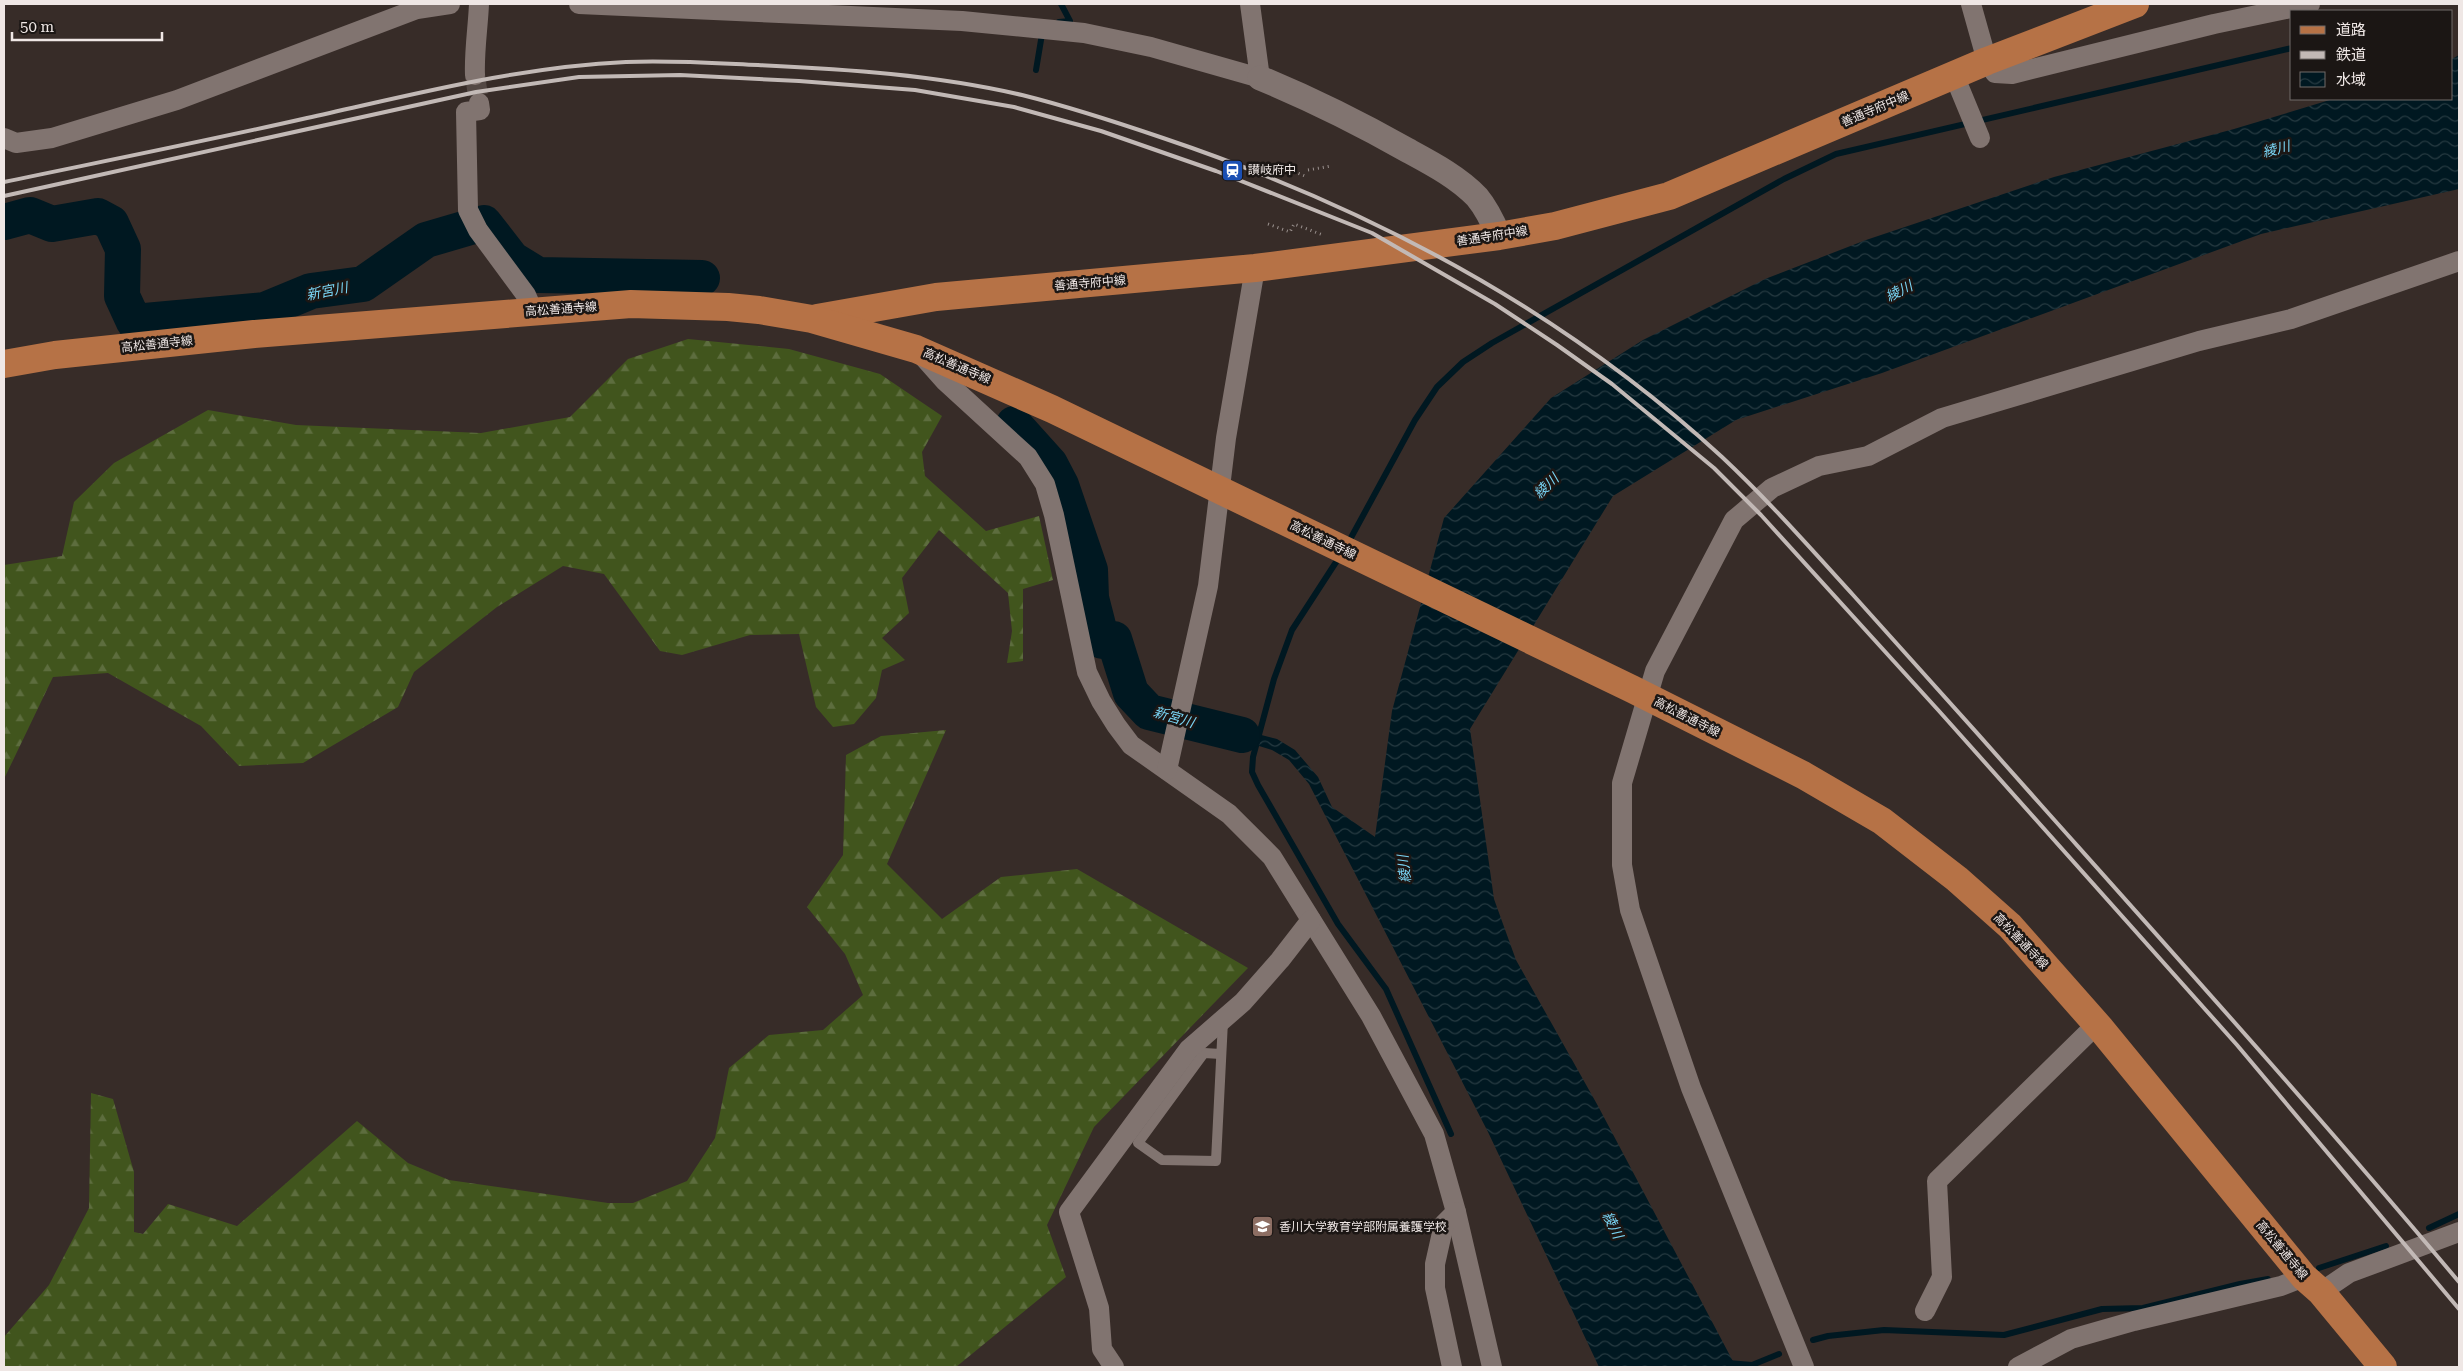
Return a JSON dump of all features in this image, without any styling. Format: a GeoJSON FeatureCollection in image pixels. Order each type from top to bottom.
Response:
{"type":"FeatureCollection","features":[{"type":"Feature","properties":{"kind":"main road","name":"善通寺府中線"},"geometry":{"type":"LineString","coordinates":[[812,319],[920,299],[1255,268],[1499,236],[1555,226],[1669,196],[1987,61],[2135,4]]}},
{"type":"Feature","properties":{"kind":"main road"},"geometry":{"type":"LineString","coordinates":[[916,349],[910,332],[909,315],[912,305],[920,299]]}},
{"type":"Feature","properties":{"kind":"main road","name":"高松善通寺線"},"geometry":{"type":"LineString","coordinates":[[4,364],[55,355],[244,335],[533,311],[650,305],[728,307],[812,319],[916,349],[1052,408],[1640,694],[1803,775],[1882,821],[1957,879],[2010,926],[2097,1024],[2383,1367]]}},
{"type":"Feature","properties":{"kind":"street"},"geometry":{"type":"LineString","coordinates":[[4,138],[16,143],[52,138],[177,100],[417,9],[450,4]]}},
{"type":"Feature","properties":{"kind":"street"},"geometry":{"type":"LineString","coordinates":[[475,74],[474,57],[477,50],[479,4]]}},
{"type":"Feature","properties":{"kind":"street"},"geometry":{"type":"LineString","coordinates":[[579,4],[943,20],[1084,33],[1151,48],[1260,78],[1300,93],[1354,120],[1438,167],[1476,196],[1491,216],[1499,236]]}},
{"type":"Feature","properties":{"kind":"street"},"geometry":{"type":"LineString","coordinates":[[1250,4],[1260,78]]}},
{"type":"Feature","properties":{"kind":"street"},"geometry":{"type":"LineString","coordinates":[[1972,4],[1987,61],[1995,73],[2012,74],[2214,24],[2310,4]]}},
{"type":"Feature","properties":{"kind":"street"},"geometry":{"type":"LineString","coordinates":[[1954,75],[1975,125]]}},
{"type":"Feature","properties":{"kind":"street"},"geometry":{"type":"LineString","coordinates":[[478,103],[480,110],[466,112],[468,210],[475,226],[526,295],[533,311]]}},
{"type":"Feature","properties":{"kind":"street"},"geometry":{"type":"LineString","coordinates":[[1804,1367],[1691,1088],[1630,910],[1622,866],[1622,783],[1640,694],[1656,671],[1734,520],[1772,488],[1819,466],[1868,456],[1942,418],[2199,341],[2291,319],[2459,261]]}},
{"type":"Feature","properties":{"kind":"street"},"geometry":{"type":"LineString","coordinates":[[1167,770],[1208,586],[1226,438],[1255,268]]}},
{"type":"Feature","properties":{"kind":"street"},"geometry":{"type":"LineString","coordinates":[[916,349],[945,381],[1028,457],[1045,484],[1054,515],[1087,672],[1101,702],[1131,745],[1229,814],[1272,858],[1371,1016],[1434,1134],[1456,1212],[1492,1367]]}},
{"type":"Feature","properties":{"kind":"street"},"geometry":{"type":"LineString","coordinates":[[1114,1367],[1102,1349],[1099,1308],[1069,1212],[1152,1101],[1182,1056],[1250,995],[1311,920]]}},
{"type":"Feature","properties":{"kind":"street"},"geometry":{"type":"LineString","coordinates":[[1925,1311],[1942,1277],[1937,1181],[2097,1024]]}},
{"type":"Feature","properties":{"kind":"street"},"geometry":{"type":"LineString","coordinates":[[1452,1367],[1435,1288],[1436,1264],[1444,1224],[1456,1212]]}},
{"type":"Feature","properties":{"kind":"street"},"geometry":{"type":"LineString","coordinates":[[2018,1367],[2071,1340],[2134,1321],[2281,1286],[2312,1284],[2349,1273],[2459,1232]]}},
{"type":"Feature","properties":{"kind":"lane"},"geometry":{"type":"LineString","coordinates":[[1221,1054],[1204,1053],[1138,1143],[1162,1160],[1216,1161],[1223,1020]]}},
{"type":"Feature","properties":{"kind":"path"},"geometry":{"type":"LineString","coordinates":[[1280,166],[1305,176]]}},
{"type":"Feature","properties":{"kind":"path"},"geometry":{"type":"LineString","coordinates":[[1308,170],[1331,166]]}},
{"type":"Feature","properties":{"kind":"path"},"geometry":{"type":"LineString","coordinates":[[1268,224],[1290,232],[1294,224],[1327,236]]}},
{"type":"Feature","properties":{"kind":"green space"},"geometry":{"type":"Polygon","coordinates":[[[688,339],[789,349],[880,374],[942,416],[922,452],[925,476],[986,531],[1039,516],[1053,580],[1023,589],[1023,661],[1007,663],[1012,631],[1008,593],[939,530],[902,578],[909,613],[882,638],[905,660],[882,670],[876,698],[854,724],[833,727],[816,707],[799,634],[750,635],[682,655],[660,651],[604,574],[563,566],[497,607],[414,672],[398,707],[303,763],[239,766],[201,726],[108,673],[53,677],[4,779],[4,565],[62,556],[74,502],[114,463],[208,410],[296,425],[481,433],[570,417],[628,359],[688,339]]]}},
{"type":"Feature","properties":{"kind":"green space"},"geometry":{"type":"Polygon","coordinates":[[[946,730],[887,864],[942,919],[1001,877],[1077,869],[1248,968],[1094,1127],[1047,1225],[1066,1277],[956,1367],[4,1367],[4,1337],[49,1285],[89,1208],[91,1093],[113,1099],[134,1172],[134,1232],[143,1234],[168,1204],[237,1226],[357,1121],[408,1163],[449,1180],[608,1203],[633,1203],[687,1181],[715,1138],[729,1068],[769,1035],[823,1030],[863,995],[845,954],[807,907],[843,855],[846,755],[881,736],[946,730]]]}},
{"type":"Feature","properties":{"kind":"water","name":"綾川"},"geometry":{"type":"Polygon","coordinates":[[[2459,55],[2459,189],[2261,234],[1882,373],[1736,420],[1613,496],[1470,729],[1494,899],[1516,960],[1598,1106],[1736,1367],[1599,1367],[1488,1132],[1309,784],[1289,760],[1272,750],[1194,726],[1196,718],[1277,739],[1295,750],[1318,777],[1332,807],[1375,837],[1392,711],[1444,518],[1551,398],[1643,340],[1765,279],[1866,240],[2054,177],[2234,129],[2330,100],[2453,100],[2453,58],[2459,55]]]}},
{"type":"Feature","properties":{"kind":"waterway"},"geometry":{"type":"LineString","coordinates":[[1059,22],[1070,21],[1061,4]]}},
{"type":"Feature","properties":{"kind":"waterway"},"geometry":{"type":"LineString","coordinates":[[1036,70],[1042,34]]}},
{"type":"Feature","properties":{"kind":"waterway"},"geometry":{"type":"LineString","coordinates":[[1347,545],[1415,420],[1437,387],[1463,362],[1492,343],[1784,179],[1836,154],[2290,48]]}},
{"type":"Feature","properties":{"kind":"waterway","name":"新宮川"},"geometry":{"type":"LineString","coordinates":[[4,222],[30,215],[52,224],[98,216],[111,223],[123,249],[122,296],[134,322],[265,310],[311,291],[363,284],[426,240],[484,223],[512,259],[538,275],[702,278]]}},
{"type":"Feature","properties":{"kind":"waterway","name":"新宮川"},"geometry":{"type":"LineString","coordinates":[[1014,424],[1050,464],[1061,485],[1090,570],[1091,598],[1102,641],[1114,639],[1131,693],[1149,712],[1242,735]]}},
{"type":"Feature","properties":{"kind":"waterway"},"geometry":{"type":"LineString","coordinates":[[1340,556],[1292,630],[1274,679],[1253,757],[1252,772],[1338,924],[1386,989],[1451,1134]]}},
{"type":"Feature","properties":{"kind":"waterway"},"geometry":{"type":"LineString","coordinates":[[2429,1228],[2459,1214]]}},
{"type":"Feature","properties":{"kind":"waterway"},"geometry":{"type":"LineString","coordinates":[[2319,1268],[2386,1246]]}},
{"type":"Feature","properties":{"kind":"waterway"},"geometry":{"type":"LineString","coordinates":[[1813,1340],[1828,1336],[1884,1330],[2004,1335],[2102,1309],[2143,1308],[2268,1279]]}},
{"type":"Feature","properties":{"kind":"waterway"},"geometry":{"type":"LineString","coordinates":[[1728,1363],[1752,1365],[1779,1354]]}},
{"type":"Feature","properties":{"kind":"tunnel"},"geometry":{"type":"LineString","coordinates":[[475,75],[479,103]]}},
{"type":"Feature","properties":{"kind":"railway"},"geometry":{"type":"LineString","coordinates":[[4,182],[231,135],[465,83],[585,65],[659,61],[858,71],[957,82],[990,88],[1058,105],[1145,132],[1239,165],[1314,196],[1388,230],[1459,268],[1529,310],[1596,355],[1660,404],[1722,457],[1790,525],[1854,596],[2252,1042],[2459,1282]]}},
{"type":"Feature","properties":{"kind":"railway"},"geometry":{"type":"LineString","coordinates":[[4,196],[476,92],[579,77],[680,75],[799,81],[915,90],[1014,107],[1101,131],[1216,171],[1372,233],[1495,304],[1557,345],[1612,384],[1714,468],[1761,515],[1939,711],[2237,1045],[2459,1309]]}},
{"type":"Feature","properties":{"kind":"place","name":"讃岐府中"},"geometry":{"type":"Point","coordinates":[1232,170]}},
{"type":"Feature","properties":{"kind":"place","name":"香川大学教育学部附属養護学校"},"geometry":{"type":"Point","coordinates":[1263,1227]}}]}
